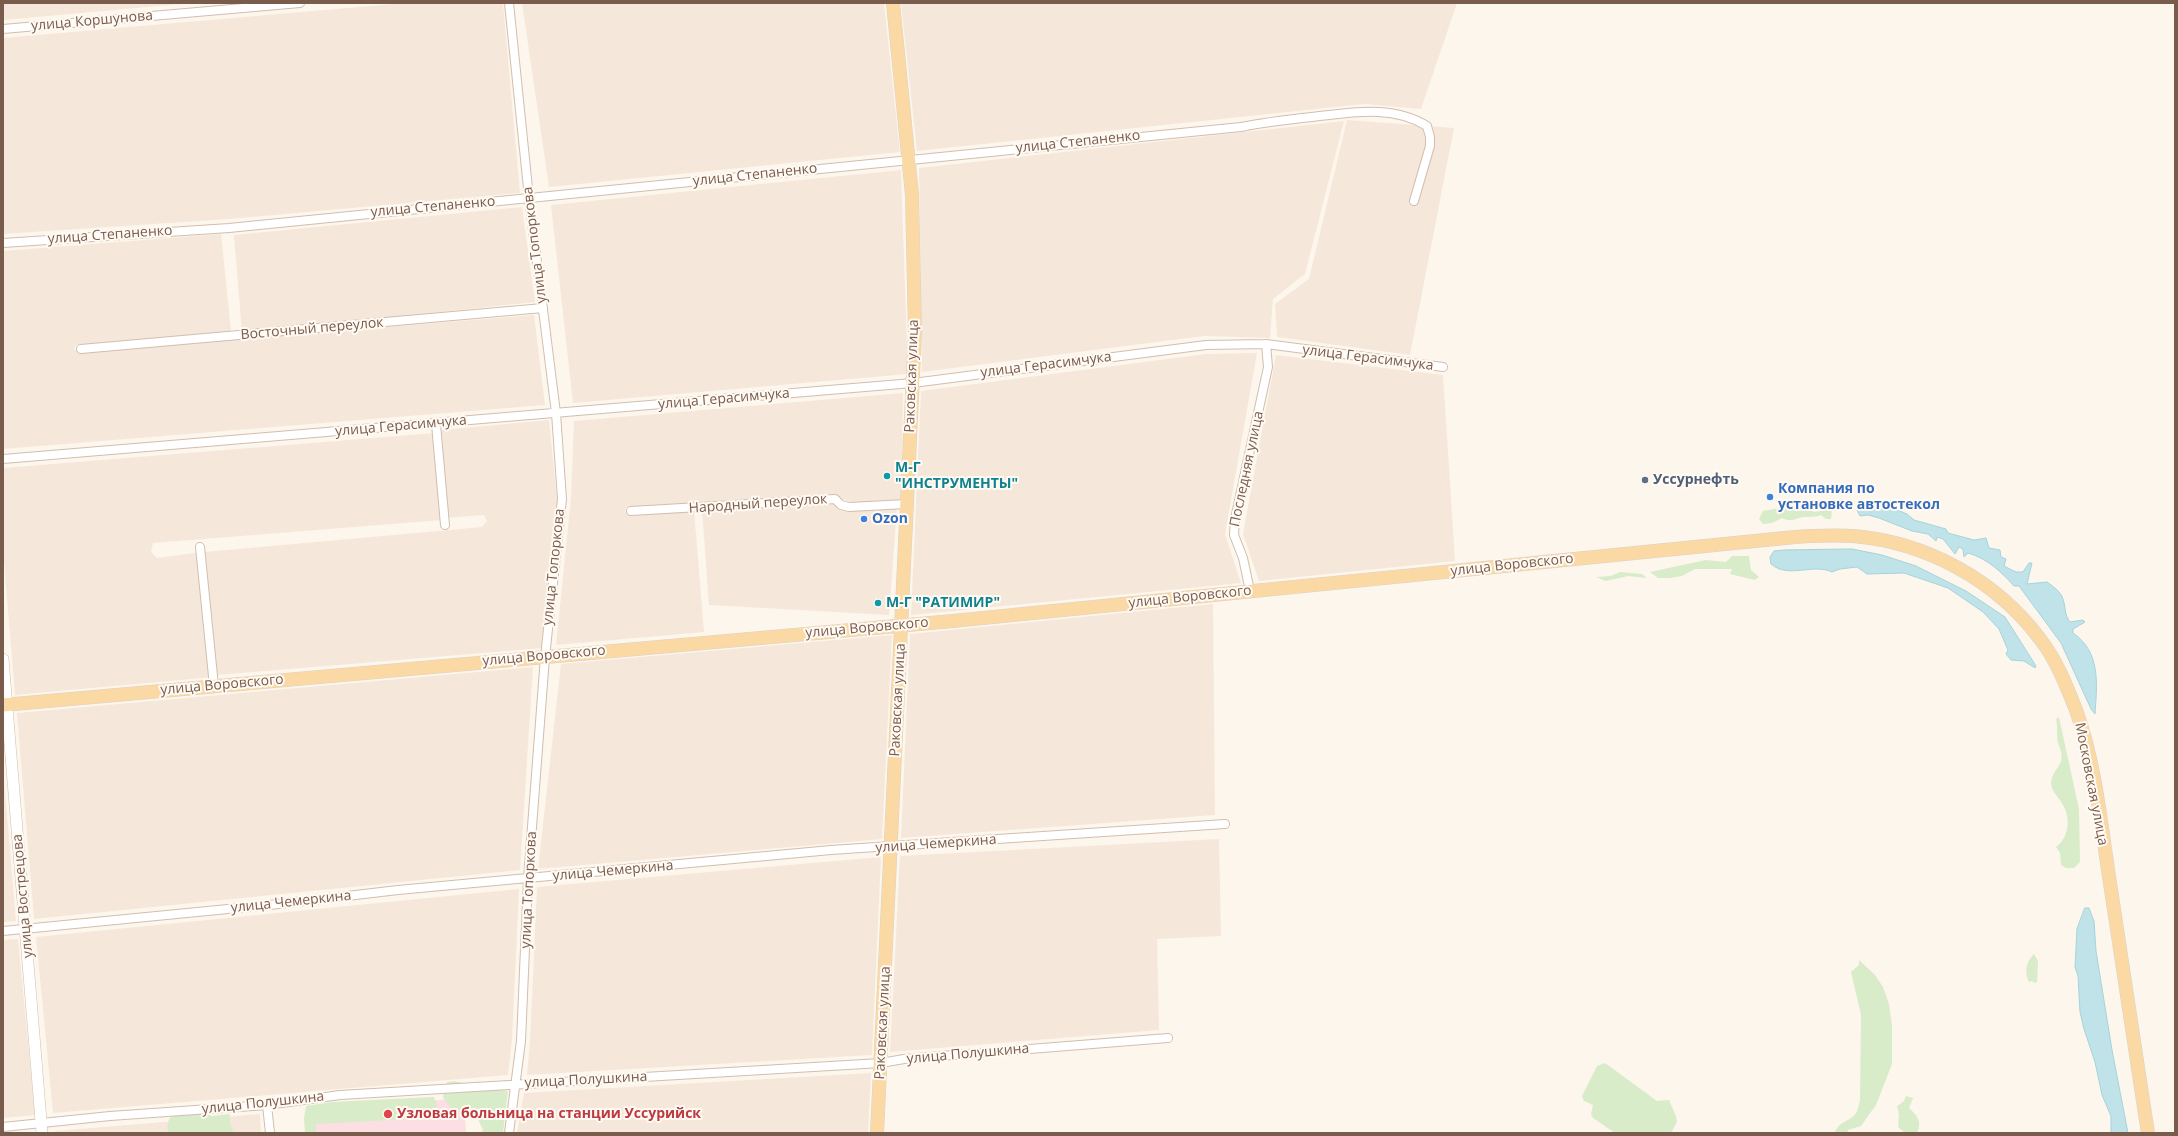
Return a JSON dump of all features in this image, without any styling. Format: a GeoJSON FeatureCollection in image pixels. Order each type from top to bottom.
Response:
{"type":"FeatureCollection","features":[{"type":"Feature","properties":{"kind":"main road","name":"Раковская улица"},"geometry":{"type":"LineString","coordinates":[[877,1133],[913,383],[914,268],[910,160],[893,3]]}},
{"type":"Feature","properties":{"kind":"main road","name":"Московская улица"},"geometry":{"type":"LineString","coordinates":[[1730,543],[1837,536],[1879,540],[1902,545],[1936,557],[1988,586],[2007,600],[2042,640],[2073,704],[2088,753],[2148,1133]]}},
{"type":"Feature","properties":{"kind":"main road","name":"улица Воровского"},"geometry":{"type":"LineString","coordinates":[[5,705],[902,625],[1730,543]]}},
{"type":"Feature","properties":{"kind":"street","name":"улица Коршунова"},"geometry":{"type":"LineString","coordinates":[[3,29],[300,3]]}},
{"type":"Feature","properties":{"kind":"street","name":"улица Топоркова"},"geometry":{"type":"LineString","coordinates":[[508,1133],[517,1084],[522,1041],[528,879],[545,657],[562,499],[556,413],[529,198],[509,3]]}},
{"type":"Feature","properties":{"kind":"street","name":"улица Степаненко"},"geometry":{"type":"LineString","coordinates":[[3,243],[229,228],[1241,127],[1260,123],[1363,111],[1377,111],[1410,117],[1427,126],[1429,131],[1430,146],[1414,201]]}},
{"type":"Feature","properties":{"kind":"street","name":"Восточный переулок"},"geometry":{"type":"LineString","coordinates":[[81,349],[542,308]]}},
{"type":"Feature","properties":{"kind":"street","name":"улица Герасимчука"},"geometry":{"type":"LineString","coordinates":[[3,458],[436,424],[913,383],[1206,345],[1266,344],[1443,367]]}},
{"type":"Feature","properties":{"kind":"street","name":"Последняя улица"},"geometry":{"type":"LineString","coordinates":[[1250,591],[1243,558],[1234,535],[1235,519],[1268,367],[1266,344]]}},
{"type":"Feature","properties":{"kind":"street"},"geometry":{"type":"LineString","coordinates":[[436,424],[444,525]]}},
{"type":"Feature","properties":{"kind":"street","name":"Народный переулок"},"geometry":{"type":"LineString","coordinates":[[631,511],[835,499],[841,505],[849,507],[907,504]]}},
{"type":"Feature","properties":{"kind":"street"},"geometry":{"type":"LineString","coordinates":[[200,546],[214,686]]}},
{"type":"Feature","properties":{"kind":"street","name":"улица Вострецова"},"geometry":{"type":"LineString","coordinates":[[3,659],[5,705],[26,929],[42,1128]]}},
{"type":"Feature","properties":{"kind":"street","name":"улица Чемеркина"},"geometry":{"type":"LineString","coordinates":[[3,931],[279,904],[398,890],[831,850],[891,848],[1225,824]]}},
{"type":"Feature","properties":{"kind":"street","name":"улица Полушкина"},"geometry":{"type":"LineString","coordinates":[[3,1127],[42,1128],[110,1116],[268,1105],[340,1095],[881,1063],[904,1059],[1168,1038]]}},
{"type":"Feature","properties":{"kind":"street"},"geometry":{"type":"LineString","coordinates":[[268,1105],[270,1133]]}},
{"type":"Feature","properties":{"kind":"shaded area"},"geometry":{"type":"Polygon","coordinates":[[[3,3],[193,3],[3,20],[3,3]]]}},
{"type":"Feature","properties":{"kind":"shaded area"},"geometry":{"type":"Polygon","coordinates":[[[405,3],[503,3],[520,193],[229,219],[3,234],[3,38],[405,3]]]}},
{"type":"Feature","properties":{"kind":"shaded area"},"geometry":{"type":"Polygon","coordinates":[[[522,3],[884,3],[900,152],[549,187],[522,3]]]}},
{"type":"Feature","properties":{"kind":"shaded area"},"geometry":{"type":"Polygon","coordinates":[[[901,3],[1457,3],[1421,109],[1364,104],[917,151],[901,3]]]}},
{"type":"Feature","properties":{"kind":"shaded area"},"geometry":{"type":"Polygon","coordinates":[[[1347,120],[1454,128],[1410,355],[1277,337],[1275,304],[1309,279],[1347,120]]]}},
{"type":"Feature","properties":{"kind":"shaded area"},"geometry":{"type":"Polygon","coordinates":[[[1344,121],[1305,274],[1273,299],[1270,338],[1204,336],[922,372],[919,168],[1344,121]]]}},
{"type":"Feature","properties":{"kind":"shaded area"},"geometry":{"type":"Polygon","coordinates":[[[901,170],[908,374],[573,403],[551,205],[901,170]]]}},
{"type":"Feature","properties":{"kind":"shaded area"},"geometry":{"type":"Polygon","coordinates":[[[522,207],[535,302],[242,333],[234,235],[522,207]]]}},
{"type":"Feature","properties":{"kind":"shaded area"},"geometry":{"type":"Polygon","coordinates":[[[221,234],[231,331],[76,345],[74,349],[77,352],[534,315],[545,405],[3,449],[3,251],[221,234]]]}},
{"type":"Feature","properties":{"kind":"shaded area"},"geometry":{"type":"Polygon","coordinates":[[[1257,353],[1225,534],[1241,583],[911,615],[921,391],[1206,354],[1257,353]]]}},
{"type":"Feature","properties":{"kind":"shaded area"},"geometry":{"type":"Polygon","coordinates":[[[1276,355],[1443,375],[1455,561],[1259,581],[1243,534],[1276,355]]]}},
{"type":"Feature","properties":{"kind":"shaded area"},"geometry":{"type":"Polygon","coordinates":[[[903,393],[902,503],[851,502],[836,497],[627,507],[625,511],[628,515],[694,510],[704,632],[556,645],[571,498],[574,421],[903,393]]]}},
{"type":"Feature","properties":{"kind":"shaded area"},"geometry":{"type":"Polygon","coordinates":[[[549,420],[557,500],[544,648],[217,675],[205,552],[482,527],[487,521],[484,515],[446,518],[442,430],[549,420]]]}},
{"type":"Feature","properties":{"kind":"shaded area"},"geometry":{"type":"Polygon","coordinates":[[[435,433],[442,520],[153,543],[151,552],[157,558],[202,552],[214,677],[15,695],[3,549],[3,468],[435,433]]]}},
{"type":"Feature","properties":{"kind":"shaded area"},"geometry":{"type":"Polygon","coordinates":[[[832,502],[848,509],[897,508],[889,615],[709,605],[702,510],[832,502]]]}},
{"type":"Feature","properties":{"kind":"shaded area"},"geometry":{"type":"Polygon","coordinates":[[[1213,604],[1215,815],[901,838],[910,634],[1213,604]]]}},
{"type":"Feature","properties":{"kind":"shaded area"},"geometry":{"type":"Polygon","coordinates":[[[892,635],[882,839],[538,869],[561,664],[892,635]]]}},
{"type":"Feature","properties":{"kind":"shaded area"},"geometry":{"type":"Polygon","coordinates":[[[533,667],[520,870],[34,919],[17,713],[533,667]]]}},
{"type":"Feature","properties":{"kind":"shaded area"},"geometry":{"type":"Polygon","coordinates":[[[3,768],[16,921],[3,922],[3,768]]]}},
{"type":"Feature","properties":{"kind":"shaded area"},"geometry":{"type":"Polygon","coordinates":[[[1219,839],[1221,936],[1157,939],[1159,1030],[890,1052],[900,856],[1219,839]]]}},
{"type":"Feature","properties":{"kind":"shaded area"},"geometry":{"type":"Polygon","coordinates":[[[881,857],[872,1055],[527,1075],[530,1042],[537,887],[881,857]]]}},
{"type":"Feature","properties":{"kind":"shaded area"},"geometry":{"type":"Polygon","coordinates":[[[519,889],[512,1040],[508,1075],[53,1113],[36,937],[519,889]]]}},
{"type":"Feature","properties":{"kind":"shaded area"},"geometry":{"type":"Polygon","coordinates":[[[18,939],[35,1115],[3,1118],[3,940],[18,939]]]}},
{"type":"Feature","properties":{"kind":"shaded area"},"geometry":{"type":"Polygon","coordinates":[[[871,1073],[868,1133],[517,1133],[524,1093],[871,1073]]]}},
{"type":"Feature","properties":{"kind":"shaded area","name":"Узловая больница на станции Уссурийск"},"geometry":{"type":"Polygon","coordinates":[[[464,1098],[466,1133],[313,1133],[312,1110],[464,1098]]]}},
{"type":"Feature","properties":{"kind":"shaded area"},"geometry":{"type":"Polygon","coordinates":[[[260,1114],[261,1133],[55,1133],[55,1131],[260,1114]]]}},
{"type":"Feature","properties":{"kind":"green space"},"geometry":{"type":"Polygon","coordinates":[[[1787,504],[1792,510],[1800,511],[1812,508],[1814,512],[1821,511],[1828,506],[1832,508],[1831,519],[1826,519],[1821,515],[1791,520],[1782,518],[1772,523],[1763,524],[1759,519],[1763,511],[1780,508],[1787,504]]]}},
{"type":"Feature","properties":{"kind":"green space"},"geometry":{"type":"Polygon","coordinates":[[[1732,556],[1749,556],[1751,570],[1759,577],[1755,580],[1730,574],[1732,569],[1695,569],[1682,576],[1670,578],[1658,578],[1650,572],[1706,560],[1726,562],[1732,556]]]}},
{"type":"Feature","properties":{"kind":"green space"},"geometry":{"type":"Polygon","coordinates":[[[1620,572],[1642,574],[1647,578],[1628,576],[1606,581],[1596,577],[1611,576],[1620,572]]]}},
{"type":"Feature","properties":{"kind":"green space"},"geometry":{"type":"Polygon","coordinates":[[[2059,717],[2079,809],[2080,862],[2074,868],[2066,868],[2061,865],[2060,853],[2056,847],[2066,834],[2068,823],[2064,807],[2051,786],[2053,776],[2062,758],[2057,740],[2056,719],[2059,717]]]}},
{"type":"Feature","properties":{"kind":"green space"},"geometry":{"type":"Polygon","coordinates":[[[2034,954],[2038,961],[2037,982],[2035,983],[2032,981],[2029,982],[2026,970],[2029,960],[2034,954]]]}},
{"type":"Feature","properties":{"kind":"green space"},"geometry":{"type":"Polygon","coordinates":[[[1859,960],[1875,975],[1883,987],[1889,1004],[1892,1026],[1892,1064],[1876,1105],[1861,1126],[1848,1130],[1847,1133],[1835,1133],[1841,1124],[1856,1113],[1860,1100],[1861,1015],[1851,972],[1859,965],[1859,960]]]}},
{"type":"Feature","properties":{"kind":"green space"},"geometry":{"type":"Polygon","coordinates":[[[1605,1063],[1657,1101],[1669,1100],[1677,1122],[1671,1133],[1615,1133],[1593,1118],[1591,1114],[1593,1105],[1584,1101],[1582,1096],[1597,1066],[1605,1063]]]}},
{"type":"Feature","properties":{"kind":"green space"},"geometry":{"type":"Polygon","coordinates":[[[454,1081],[463,1083],[463,1091],[494,1089],[508,1091],[503,1133],[481,1133],[483,1130],[477,1117],[462,1113],[449,1106],[443,1097],[447,1082],[454,1081]]]}},
{"type":"Feature","properties":{"kind":"green space"},"geometry":{"type":"Polygon","coordinates":[[[1906,1096],[1913,1098],[1909,1108],[1915,1114],[1919,1122],[1917,1133],[1905,1133],[1898,1127],[1899,1115],[1897,1106],[1904,1101],[1906,1096]]]}},
{"type":"Feature","properties":{"kind":"green space"},"geometry":{"type":"Polygon","coordinates":[[[434,1097],[437,1105],[431,1118],[316,1124],[316,1133],[305,1133],[304,1118],[306,1106],[332,1102],[434,1097]]]}},
{"type":"Feature","properties":{"kind":"green space"},"geometry":{"type":"Polygon","coordinates":[[[201,1113],[212,1116],[230,1114],[230,1123],[234,1133],[169,1133],[167,1128],[169,1119],[174,1114],[201,1113]]]}},
{"type":"Feature","properties":{"kind":"water"},"geometry":{"type":"Polygon","coordinates":[[[1869,504],[1872,507],[1883,504],[1907,514],[1914,520],[1946,529],[1948,533],[1974,540],[1986,538],[1989,548],[2000,550],[2001,557],[2006,559],[2004,566],[2016,572],[2023,572],[2029,563],[2032,563],[2027,584],[2047,582],[2061,594],[2066,614],[2070,622],[2083,620],[2085,622],[2073,629],[2073,633],[2089,649],[2093,659],[2096,680],[2095,714],[2091,709],[2061,643],[2019,586],[2014,586],[1999,571],[1981,558],[1968,553],[1964,557],[1963,549],[1959,547],[1955,554],[1943,539],[1937,537],[1936,541],[1928,534],[1912,531],[1868,515],[1860,516],[1857,510],[1862,505],[1869,504]]]}},
{"type":"Feature","properties":{"kind":"water"},"geometry":{"type":"Polygon","coordinates":[[[1852,549],[1882,555],[1916,566],[1966,591],[2005,617],[2036,666],[2035,668],[2024,661],[2011,660],[2006,654],[2008,650],[1999,629],[1983,612],[1948,588],[1904,573],[1867,574],[1857,567],[1840,569],[1832,572],[1817,569],[1793,571],[1785,570],[1771,564],[1770,557],[1774,551],[1784,550],[1852,549]]]}},
{"type":"Feature","properties":{"kind":"water"},"geometry":{"type":"Polygon","coordinates":[[[2085,908],[2089,908],[2094,921],[2096,951],[2112,1050],[2128,1133],[2111,1133],[2111,1116],[2102,1095],[2095,1062],[2080,1012],[2078,976],[2075,967],[2077,929],[2085,908]]]}},
{"type":"Feature","properties":{"kind":"place","name":"М-Г \"ИНСТРУМЕНТЫ\""},"geometry":{"type":"Point","coordinates":[887,476]}},
{"type":"Feature","properties":{"kind":"place","name":"Уссурнефть"},"geometry":{"type":"Point","coordinates":[1645,480]}},
{"type":"Feature","properties":{"kind":"place","name":"Компания по установке автостекол"},"geometry":{"type":"Point","coordinates":[1770,497]}},
{"type":"Feature","properties":{"kind":"place","name":"Ozon"},"geometry":{"type":"Point","coordinates":[864,519]}},
{"type":"Feature","properties":{"kind":"place","name":"М-Г \"РАТИМИР\""},"geometry":{"type":"Point","coordinates":[878,603]}},
{"type":"Feature","properties":{"kind":"place","name":"Узловая больница на станции Уссурийск"},"geometry":{"type":"Point","coordinates":[388,1114]}}]}
